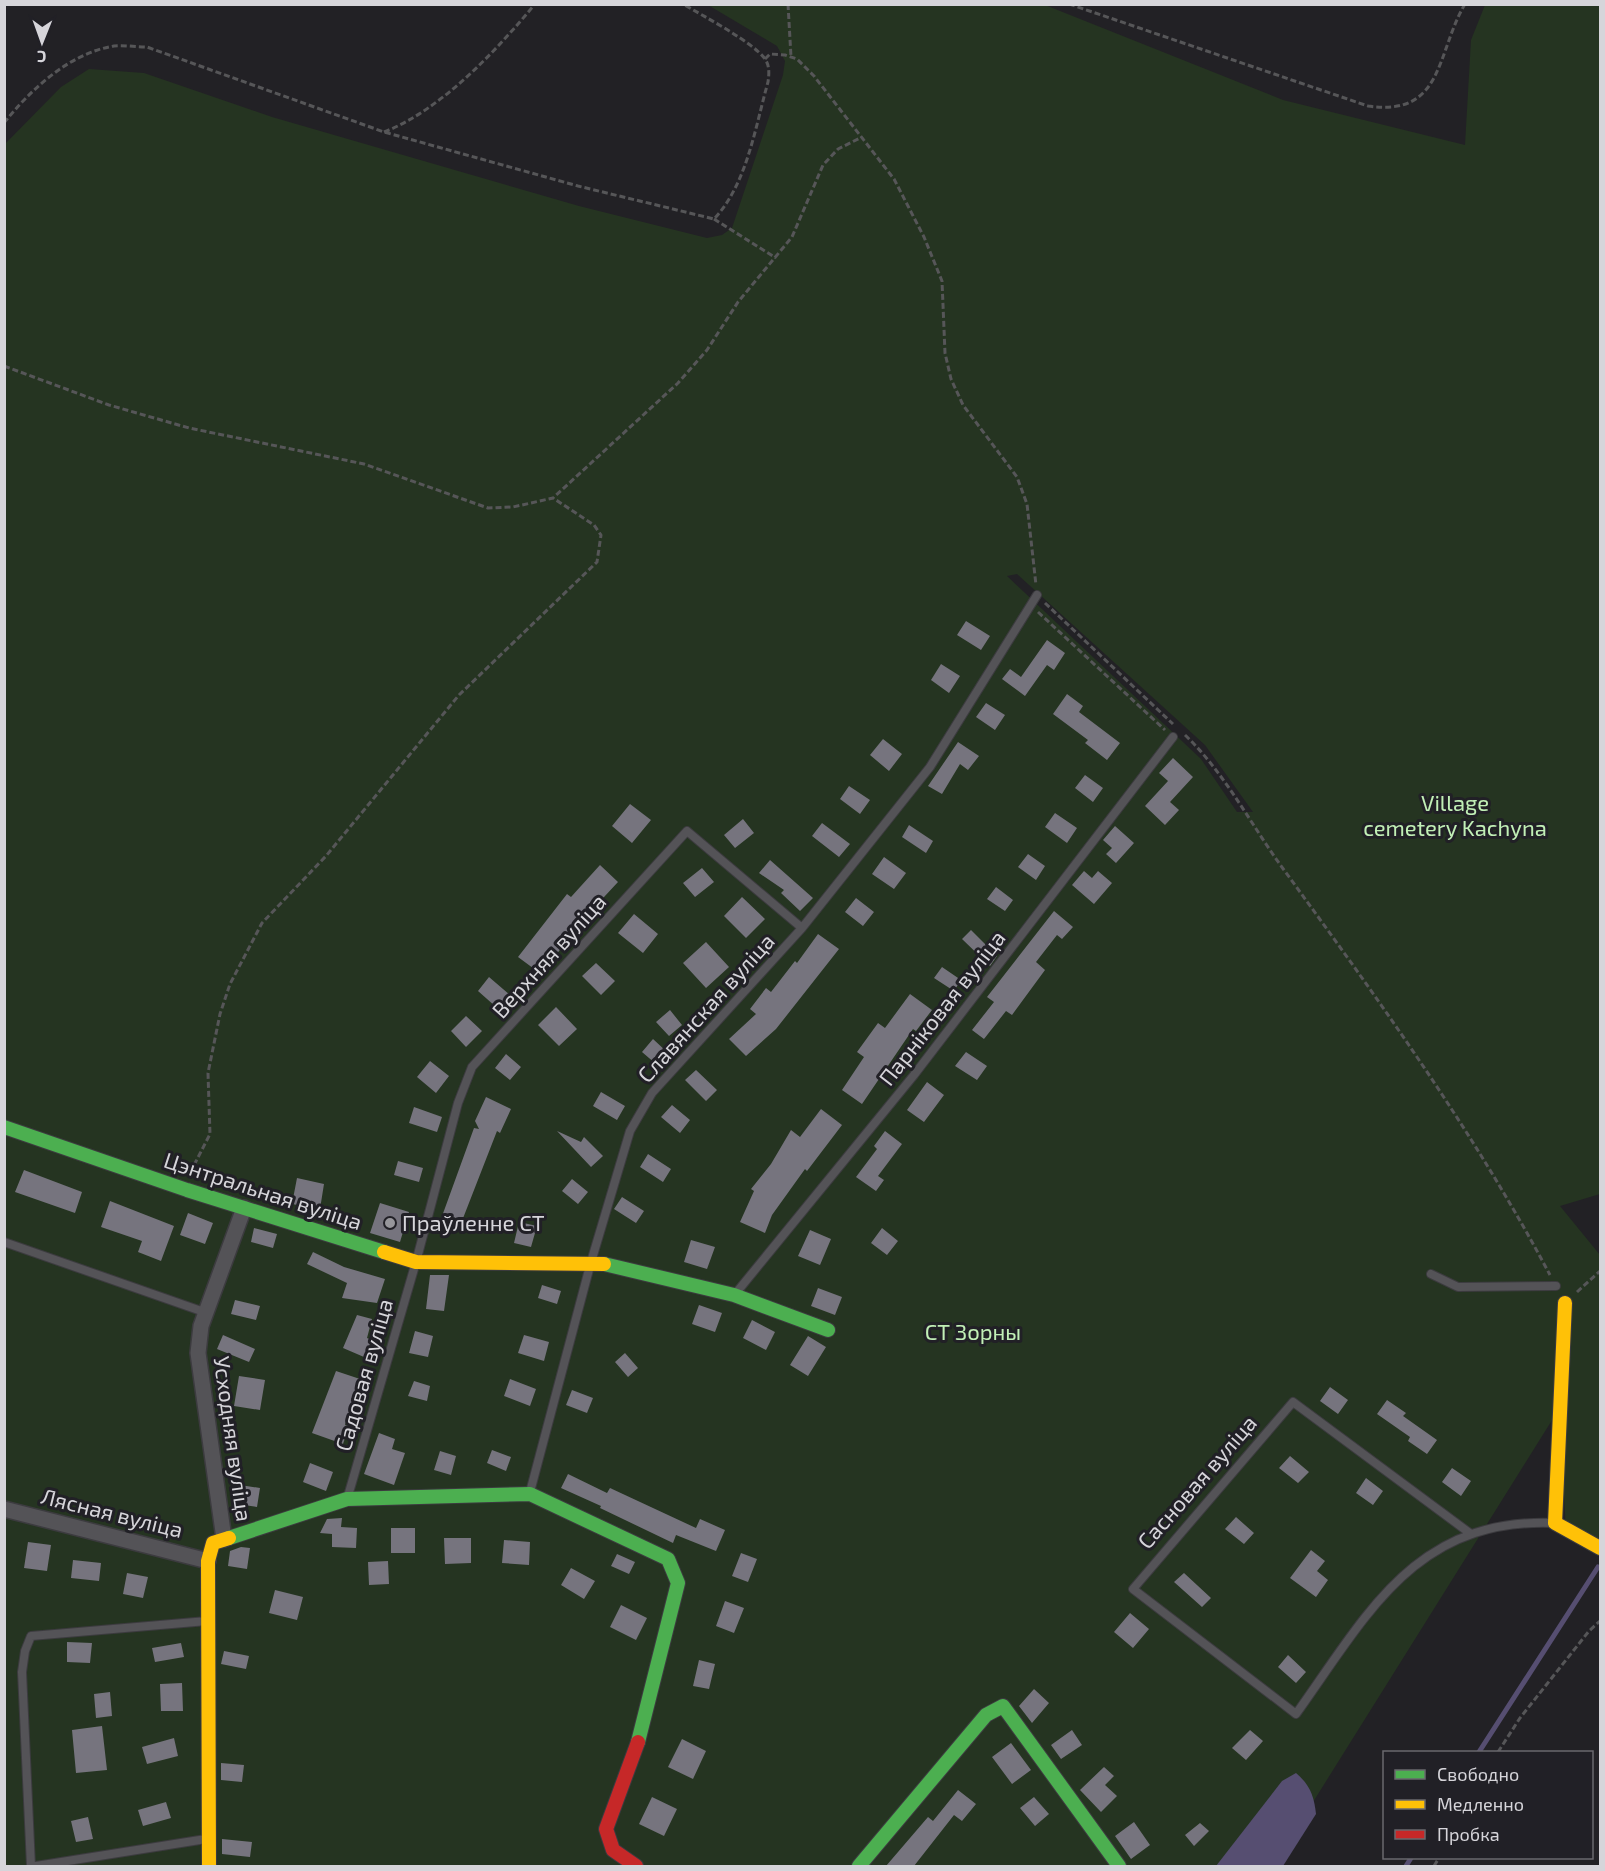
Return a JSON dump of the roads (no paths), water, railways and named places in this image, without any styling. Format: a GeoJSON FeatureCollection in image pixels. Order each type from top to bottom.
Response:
{"type":"FeatureCollection","features":[{"type":"Feature","properties":{"kind":"street","name":"Цэнтральная вуліца"},"geometry":{"type":"LineString","coordinates":[[4,1127],[182,1188],[416,1262],[591,1262],[734,1295],[828,1330]]}},
{"type":"Feature","properties":{"kind":"street","name":"Усходняя вуліца"},"geometry":{"type":"LineString","coordinates":[[224,1539],[198,1353],[201,1326],[244,1208]]}},
{"type":"Feature","properties":{"kind":"street"},"geometry":{"type":"LineString","coordinates":[[1565,1304],[1556,1523],[1600,1548]]}},
{"type":"Feature","properties":{"kind":"street"},"geometry":{"type":"LineString","coordinates":[[209,1866],[207,1838],[208,1561],[213,1543],[347,1499],[530,1494],[668,1559],[675,1571],[678,1583],[634,1758],[606,1829],[613,1850],[636,1866]]}},
{"type":"Feature","properties":{"kind":"street","name":"Лясная вуліца"},"geometry":{"type":"LineString","coordinates":[[4,1509],[208,1561]]}},
{"type":"Feature","properties":{"kind":"street"},"geometry":{"type":"LineString","coordinates":[[860,1866],[986,1715],[1003,1706],[1119,1866]]}},
{"type":"Feature","properties":{"kind":"lane","name":"Славянская вуліца"},"geometry":{"type":"LineString","coordinates":[[530,1494],[591,1262],[630,1131],[652,1093],[802,928],[930,767],[1037,595]]}},
{"type":"Feature","properties":{"kind":"lane","name":"Парніковая вуліца"},"geometry":{"type":"LineString","coordinates":[[734,1295],[914,1075],[1173,737]]}},
{"type":"Feature","properties":{"kind":"lane","name":"Верхняя вуліца"},"geometry":{"type":"LineString","coordinates":[[416,1262],[458,1103],[472,1066],[687,831],[802,928]]}},
{"type":"Feature","properties":{"kind":"lane"},"geometry":{"type":"LineString","coordinates":[[4,1242],[207,1313]]}},
{"type":"Feature","properties":{"kind":"lane","name":"Садовая вуліца"},"geometry":{"type":"LineString","coordinates":[[347,1499],[416,1262]]}},
{"type":"Feature","properties":{"kind":"lane"},"geometry":{"type":"LineString","coordinates":[[1431,1274],[1458,1287],[1556,1286]]}},
{"type":"Feature","properties":{"kind":"lane","name":"Сасновая вуліца"},"geometry":{"type":"LineString","coordinates":[[1293,1402],[1471,1534],[1425,1556],[1396,1579],[1377,1600],[1296,1714],[1132,1589],[1293,1402]]}},
{"type":"Feature","properties":{"kind":"lane"},"geometry":{"type":"LineString","coordinates":[[1471,1534],[1533,1522],[1556,1523]]}},
{"type":"Feature","properties":{"kind":"lane"},"geometry":{"type":"LineString","coordinates":[[207,1838],[33,1866],[22,1672],[25,1651],[31,1636],[208,1621]]}},
{"type":"Feature","properties":{"kind":"waterway"},"geometry":{"type":"LineString","coordinates":[[1480,1751],[1598,1567]]}},
{"type":"Feature","properties":{"kind":"waterway"},"geometry":{"type":"LineString","coordinates":[[1406,1866],[1410,1859]]}},
{"type":"Feature","properties":{"kind":"place","name":"Праўленне СТ"},"geometry":{"type":"Point","coordinates":[390,1223]}},
{"type":"Feature","properties":{"kind":"park label","name":"Village cemetery Kachyna"},"geometry":{"type":"Point","coordinates":[1455,816]}},
{"type":"Feature","properties":{"kind":"park label","name":"СТ Зорны"},"geometry":{"type":"Point","coordinates":[973,1332]}}]}
